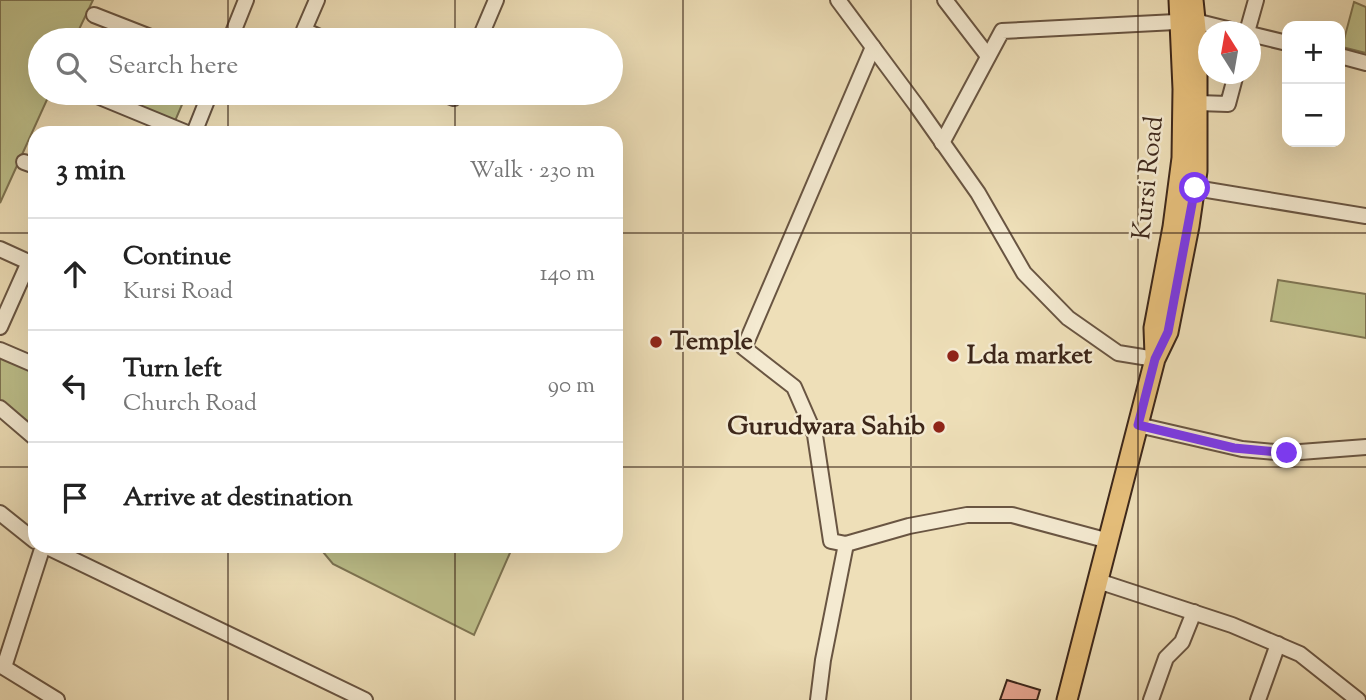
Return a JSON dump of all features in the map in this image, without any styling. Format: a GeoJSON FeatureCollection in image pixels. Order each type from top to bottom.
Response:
{"type":"FeatureCollection","features":[{"type":"Feature","properties":{"kind":"main road","name":"Kursi Road"},"geometry":{"type":"LineString","coordinates":[[1067,700],[1155,359],[1168,332],[1195,188],[1198,103],[1188,21],[1179,0]]}},
{"type":"Feature","properties":{"kind":"main road","name":"Kursi Road"},"geometry":{"type":"LineString","coordinates":[[1155,359],[1154,328],[1173,227],[1182,158],[1183,89],[1188,21],[1193,0]]}},
{"type":"Feature","properties":{"kind":"street"},"geometry":{"type":"LineString","coordinates":[[235,28],[246,0]]}},
{"type":"Feature","properties":{"kind":"street"},"geometry":{"type":"LineString","coordinates":[[305,28],[317,0]]}},
{"type":"Feature","properties":{"kind":"street"},"geometry":{"type":"LineString","coordinates":[[484,28],[496,0]]}},
{"type":"Feature","properties":{"kind":"street"},"geometry":{"type":"LineString","coordinates":[[838,0],[978,193],[1024,273],[1068,318],[1118,353],[1155,359]]}},
{"type":"Feature","properties":{"kind":"street"},"geometry":{"type":"LineString","coordinates":[[945,0],[988,57]]}},
{"type":"Feature","properties":{"kind":"street"},"geometry":{"type":"LineString","coordinates":[[1252,21],[1256,0]]}},
{"type":"Feature","properties":{"kind":"street"},"geometry":{"type":"LineString","coordinates":[[94,15],[119,28]]}},
{"type":"Feature","properties":{"kind":"street"},"geometry":{"type":"LineString","coordinates":[[942,143],[1002,31],[1188,21],[1198,23]]}},
{"type":"Feature","properties":{"kind":"street"},"geometry":{"type":"LineString","coordinates":[[1261,36],[1282,42]]}},
{"type":"Feature","properties":{"kind":"street"},"geometry":{"type":"LineString","coordinates":[[873,47],[744,348],[794,387],[815,435],[831,541],[846,544],[909,526],[967,515],[1012,515],[1109,541]]}},
{"type":"Feature","properties":{"kind":"street"},"geometry":{"type":"LineString","coordinates":[[1345,57],[1366,63]]}},
{"type":"Feature","properties":{"kind":"street"},"geometry":{"type":"LineString","coordinates":[[1198,103],[1228,104],[1233,84]]}},
{"type":"Feature","properties":{"kind":"street"},"geometry":{"type":"LineString","coordinates":[[126,105],[172,126]]}},
{"type":"Feature","properties":{"kind":"street"},"geometry":{"type":"LineString","coordinates":[[197,126],[204,105]]}},
{"type":"Feature","properties":{"kind":"street"},"geometry":{"type":"LineString","coordinates":[[1195,188],[1366,216]]}},
{"type":"Feature","properties":{"kind":"street"},"geometry":{"type":"LineString","coordinates":[[0,249],[28,262]]}},
{"type":"Feature","properties":{"kind":"street"},"geometry":{"type":"LineString","coordinates":[[0,327],[28,272]]}},
{"type":"Feature","properties":{"kind":"street"},"geometry":{"type":"LineString","coordinates":[[0,350],[28,362]]}},
{"type":"Feature","properties":{"kind":"street"},"geometry":{"type":"LineString","coordinates":[[0,408],[28,432]]}},
{"type":"Feature","properties":{"kind":"street"},"geometry":{"type":"LineString","coordinates":[[1138,425],[1234,448],[1287,453],[1366,447]]}},
{"type":"Feature","properties":{"kind":"street"},"geometry":{"type":"LineString","coordinates":[[0,513],[28,535]]}},
{"type":"Feature","properties":{"kind":"street"},"geometry":{"type":"LineString","coordinates":[[818,700],[823,660],[846,544]]}},
{"type":"Feature","properties":{"kind":"street"},"geometry":{"type":"LineString","coordinates":[[42,553],[2,666],[57,700]]}},
{"type":"Feature","properties":{"kind":"street"},"geometry":{"type":"LineString","coordinates":[[59,553],[365,700]]}},
{"type":"Feature","properties":{"kind":"street"},"geometry":{"type":"LineString","coordinates":[[1098,581],[1232,625],[1300,654],[1358,700]]}},
{"type":"Feature","properties":{"kind":"street"},"geometry":{"type":"LineString","coordinates":[[1151,700],[1166,658],[1182,642],[1194,612]]}},
{"type":"Feature","properties":{"kind":"street"},"geometry":{"type":"LineString","coordinates":[[1258,700],[1278,644]]}},
{"type":"Feature","properties":{"kind":"green space"},"geometry":{"type":"Polygon","coordinates":[[[0,0],[93,0],[80,28],[28,28],[28,105],[45,105],[35,126],[28,126],[28,141],[0,203],[0,0]]]}},
{"type":"Feature","properties":{"kind":"green space"},"geometry":{"type":"Polygon","coordinates":[[[1354,2],[1366,7],[1366,53],[1345,48],[1345,36],[1354,2]]]}},
{"type":"Feature","properties":{"kind":"green space"},"geometry":{"type":"Polygon","coordinates":[[[135,105],[182,105],[175,121],[135,105]]]}},
{"type":"Feature","properties":{"kind":"green space"},"geometry":{"type":"Polygon","coordinates":[[[1278,280],[1366,294],[1366,338],[1271,321],[1278,280]]]}},
{"type":"Feature","properties":{"kind":"green space"},"geometry":{"type":"Polygon","coordinates":[[[0,356],[28,363],[28,421],[0,403],[0,356]]]}},
{"type":"Feature","properties":{"kind":"green space"},"geometry":{"type":"Polygon","coordinates":[[[324,553],[510,553],[474,635],[333,564],[324,553]]]}},
{"type":"Feature","properties":{"kind":"building"},"geometry":{"type":"Polygon","coordinates":[[[1007,680],[1040,690],[1037,700],[1000,700],[1007,680]]]}},
{"type":"Feature","properties":{"kind":"place","name":"Temple"},"geometry":{"type":"Point","coordinates":[656,342]}},
{"type":"Feature","properties":{"kind":"place","name":"Lda market"},"geometry":{"type":"Point","coordinates":[953,356]}},
{"type":"Feature","properties":{"kind":"place","name":"Gurudwara Sahib"},"geometry":{"type":"Point","coordinates":[939,427]}},
{"type":"Feature","properties":{"kind":"route"},"geometry":{"type":"LineString","coordinates":[[1195,188],[1168,332],[1155,359],[1138,425],[1234,448],[1287,453]]}}]}
